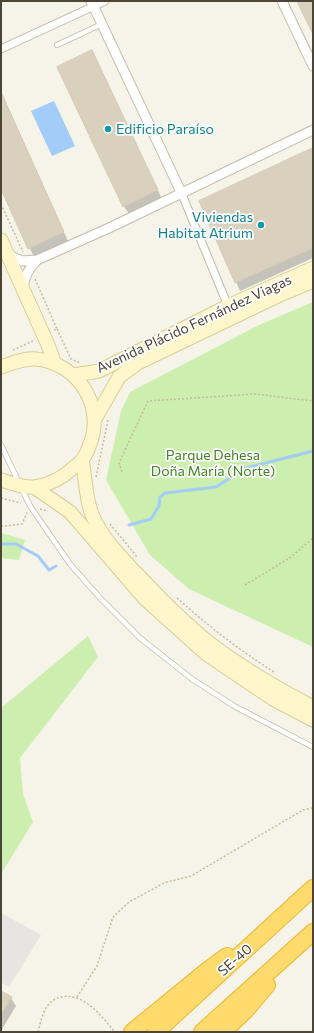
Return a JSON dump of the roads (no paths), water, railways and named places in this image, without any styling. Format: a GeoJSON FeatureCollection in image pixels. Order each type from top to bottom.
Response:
{"type":"FeatureCollection","features":[{"type":"Feature","properties":{"kind":"highway","name":"SE-40"},"geometry":{"type":"LineString","coordinates":[[156,1032],[313,888]]}},
{"type":"Feature","properties":{"kind":"highway"},"geometry":{"type":"LineString","coordinates":[[132,1032],[209,969],[275,924]]}},
{"type":"Feature","properties":{"kind":"highway"},"geometry":{"type":"LineString","coordinates":[[202,1032],[310,936]]}},
{"type":"Feature","properties":{"kind":"highway"},"geometry":{"type":"LineString","coordinates":[[223,1032],[246,1010],[310,936]]}},
{"type":"Feature","properties":{"kind":"main road"},"geometry":{"type":"LineString","coordinates":[[1,240],[55,364]]}},
{"type":"Feature","properties":{"kind":"main road","name":"Avenida Plácido Fernández Viagas"},"geometry":{"type":"LineString","coordinates":[[74,375],[98,371],[228,306],[313,268]]}},
{"type":"Feature","properties":{"kind":"main road","name":"Avenida Plácido Fernández Viagas"},"geometry":{"type":"LineString","coordinates":[[94,419],[119,377],[138,363],[282,294],[313,281]]}},
{"type":"Feature","properties":{"kind":"main road"},"geometry":{"type":"LineString","coordinates":[[1,367],[17,361],[36,359],[55,364],[74,375],[84,388],[92,403],[94,419],[93,436],[87,453],[82,460],[64,476],[34,487],[1,480]]}},
{"type":"Feature","properties":{"kind":"main road"},"geometry":{"type":"LineString","coordinates":[[82,460],[87,498],[93,516],[99,528],[120,556],[163,600],[211,644],[283,691],[313,707]]}},
{"type":"Feature","properties":{"kind":"main road"},"geometry":{"type":"LineString","coordinates":[[34,487],[70,512],[145,599],[204,653],[273,699],[313,720]]}},
{"type":"Feature","properties":{"kind":"street"},"geometry":{"type":"LineString","coordinates":[[1,49],[93,4],[105,1]]}},
{"type":"Feature","properties":{"kind":"street"},"geometry":{"type":"LineString","coordinates":[[282,1],[313,66]]}},
{"type":"Feature","properties":{"kind":"street"},"geometry":{"type":"LineString","coordinates":[[93,4],[181,192],[228,306]]}},
{"type":"Feature","properties":{"kind":"street"},"geometry":{"type":"LineString","coordinates":[[8,255],[22,261],[37,260],[109,228],[181,192],[313,130]]}},
{"type":"Feature","properties":{"kind":"street"},"geometry":{"type":"LineString","coordinates":[[23,288],[27,270],[37,260]]}},
{"type":"Feature","properties":{"kind":"lane"},"geometry":{"type":"LineString","coordinates":[[57,45],[102,24]]}},
{"type":"Feature","properties":{"kind":"lane"},"geometry":{"type":"LineString","coordinates":[[1,445],[30,506],[80,576],[100,599],[140,638],[198,683],[234,706],[313,748]]}},
{"type":"Feature","properties":{"kind":"water"},"geometry":{"type":"Polygon","coordinates":[[[54,101],[75,146],[52,156],[31,111],[54,101]]]}},
{"type":"Feature","properties":{"kind":"waterway"},"geometry":{"type":"LineString","coordinates":[[129,525],[151,519],[159,506],[160,497],[165,493],[216,487],[246,468],[313,451]]}},
{"type":"Feature","properties":{"kind":"waterway"},"geometry":{"type":"LineString","coordinates":[[1,544],[16,544],[38,556],[49,570],[56,566]]}},
{"type":"Feature","properties":{"kind":"place","name":"Edificio Paraíso"},"geometry":{"type":"Point","coordinates":[108,129]}},
{"type":"Feature","properties":{"kind":"place","name":"Viviendas Habitat Atrium"},"geometry":{"type":"Point","coordinates":[261,225]}},
{"type":"Feature","properties":{"kind":"park label","name":"Parque Dehesa Doña María (Norte)"},"geometry":{"type":"Point","coordinates":[213,464]}}]}
